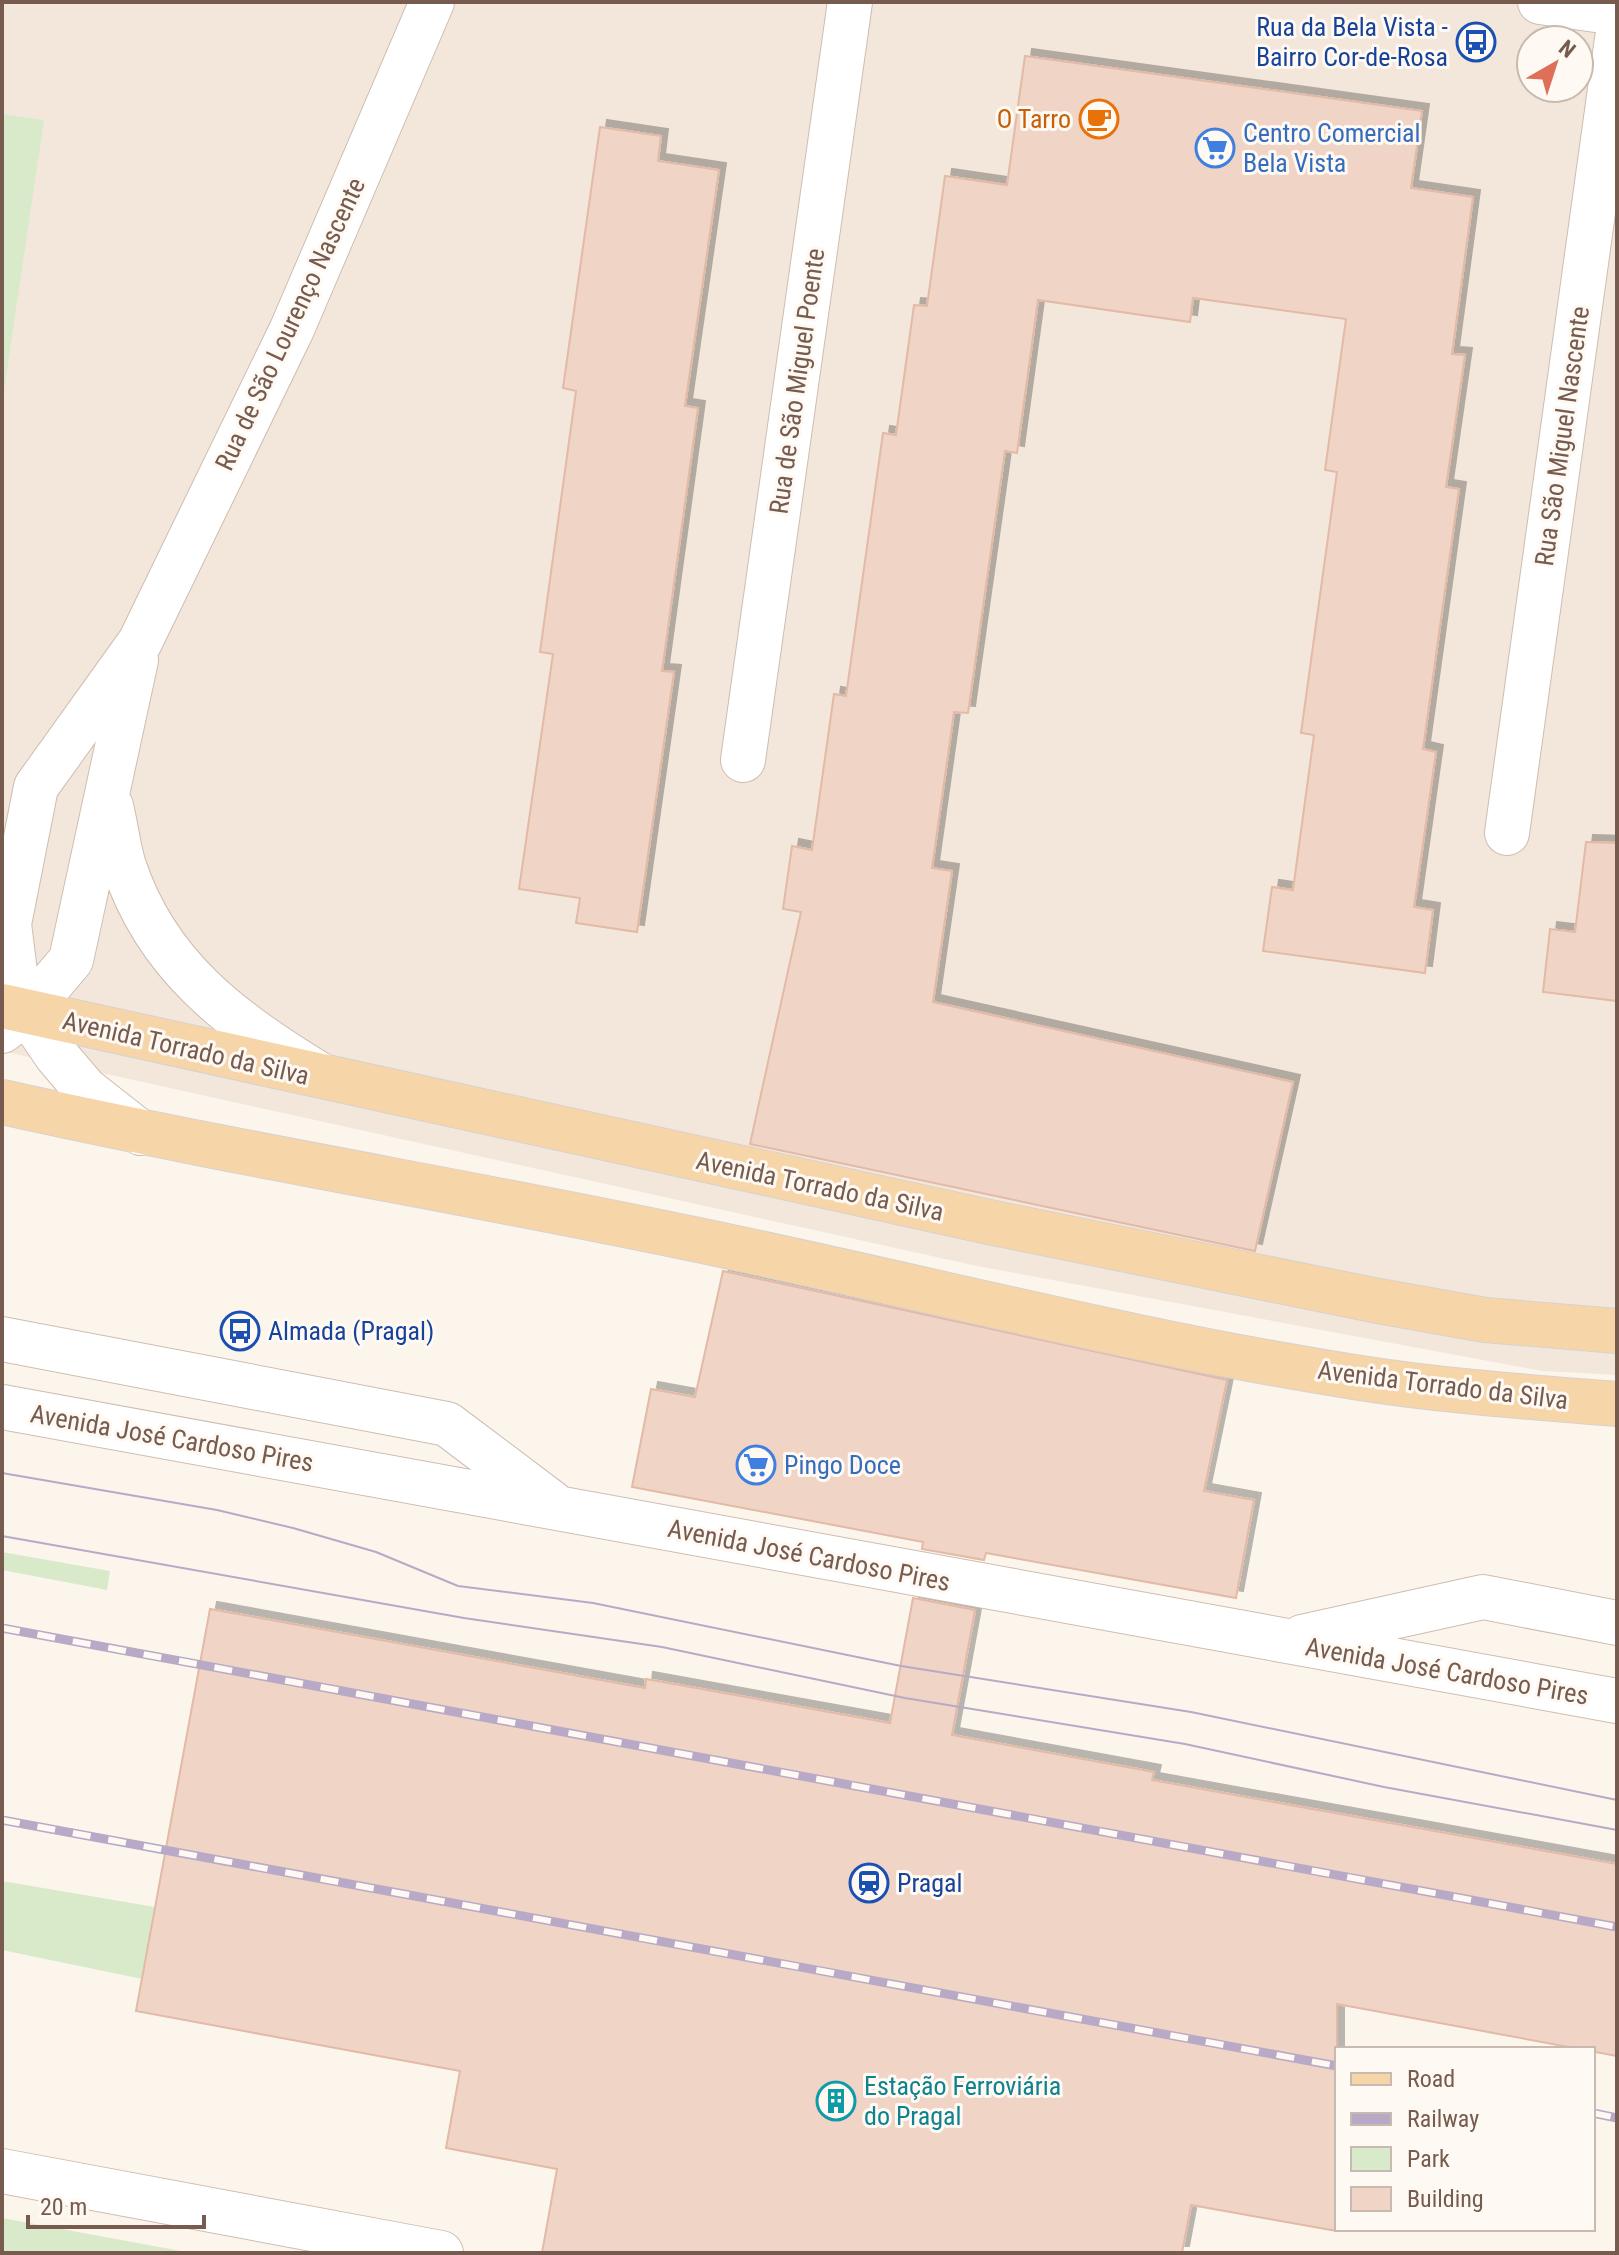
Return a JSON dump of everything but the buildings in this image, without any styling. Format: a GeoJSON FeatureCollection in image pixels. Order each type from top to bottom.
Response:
{"type":"FeatureCollection","features":[{"type":"Feature","properties":{"kind":"main road","name":"Avenida Torrado da Silva"},"geometry":{"type":"LineString","coordinates":[[10,1017],[329,1080],[1373,1300],[1485,1320],[1617,1331]]}},
{"type":"Feature","properties":{"kind":"main road","name":"Avenida Torrado da Silva"},"geometry":{"type":"LineString","coordinates":[[2,1102],[141,1133],[732,1247],[971,1303],[1195,1349],[1357,1377],[1478,1393],[1617,1404]]}},
{"type":"Feature","properties":{"kind":"street","name":"Rua de São Lourenço Nascente"},"geometry":{"type":"LineString","coordinates":[[2,822],[36,787],[140,642],[292,329],[432,2]]}},
{"type":"Feature","properties":{"kind":"street","name":"Rua de São Miguel Poente"},"geometry":{"type":"LineString","coordinates":[[743,760],[850,2]]}},
{"type":"Feature","properties":{"kind":"street"},"geometry":{"type":"LineString","coordinates":[[1540,2],[1617,13]]}},
{"type":"Feature","properties":{"kind":"street","name":"Rua São Miguel Nascente"},"geometry":{"type":"LineString","coordinates":[[1507,833],[1617,39]]}},
{"type":"Feature","properties":{"kind":"street","name":"Rua de São Lourenço Nascente"},"geometry":{"type":"LineString","coordinates":[[10,1017],[71,960],[140,642]]}},
{"type":"Feature","properties":{"kind":"street","name":"Rua de São Lourenço Nascente"},"geometry":{"type":"LineString","coordinates":[[107,786],[124,866],[153,932],[201,991],[263,1040],[329,1080]]}},
{"type":"Feature","properties":{"kind":"street","name":"Rua de São Lourenço Nascente"},"geometry":{"type":"LineString","coordinates":[[10,1017],[15,972],[9,924],[36,787]]}},
{"type":"Feature","properties":{"kind":"street","name":"Avenida Torrado da Silva"},"geometry":{"type":"LineString","coordinates":[[10,1017],[85,1089],[141,1133]]}},
{"type":"Feature","properties":{"kind":"street"},"geometry":{"type":"LineString","coordinates":[[2,1339],[447,1424],[560,1509]]}},
{"type":"Feature","properties":{"kind":"street"},"geometry":{"type":"LineString","coordinates":[[1478,1393],[1617,1426]]}},
{"type":"Feature","properties":{"kind":"street","name":"Avenida José Cardoso Pires"},"geometry":{"type":"LineString","coordinates":[[2,1407],[1617,1701]]}},
{"type":"Feature","properties":{"kind":"street"},"geometry":{"type":"LineString","coordinates":[[1281,1642],[1483,1597],[1617,1623]]}},
{"type":"Feature","properties":{"kind":"street"},"geometry":{"type":"LineString","coordinates":[[2,2171],[441,2253]]}},
{"type":"Feature","properties":{"kind":"shaded area"},"geometry":{"type":"Polygon","coordinates":[[[2,2],[1617,2],[1617,1375],[1542,1371],[977,1266],[2,1051],[2,2]]]}},
{"type":"Feature","properties":{"kind":"green space"},"geometry":{"type":"Polygon","coordinates":[[[2,114],[44,120],[2,404],[2,114]]]}},
{"type":"Feature","properties":{"kind":"green space"},"geometry":{"type":"Polygon","coordinates":[[[2,1552],[110,1571],[107,1590],[2,1570],[2,1552]]]}},
{"type":"Feature","properties":{"kind":"green space"},"geometry":{"type":"Polygon","coordinates":[[[2,1881],[155,1907],[142,1979],[2,1950],[2,1881]]]}},
{"type":"Feature","properties":{"kind":"green space"},"geometry":{"type":"Polygon","coordinates":[[[2,2218],[192,2253],[2,2253],[2,2218]]]}},
{"type":"Feature","properties":{"kind":"tram line"},"geometry":{"type":"LineString","coordinates":[[2,1473],[217,1510],[293,1528],[376,1552],[458,1586],[593,1603],[901,1666],[1191,1712],[1617,1800]]}},
{"type":"Feature","properties":{"kind":"tram line"},"geometry":{"type":"LineString","coordinates":[[2,1536],[464,1618],[662,1647],[905,1698],[1185,1744],[1384,1787],[1617,1830]]}},
{"type":"Feature","properties":{"kind":"railway"},"geometry":{"type":"LineString","coordinates":[[2,1628],[1617,1927]]}},
{"type":"Feature","properties":{"kind":"railway"},"geometry":{"type":"LineString","coordinates":[[2,1820],[1335,2066]]}},
{"type":"Feature","properties":{"kind":"railway"},"geometry":{"type":"LineString","coordinates":[[1595,2113],[1617,2118]]}},
{"type":"Feature","properties":{"kind":"place","name":"Rua da Bela Vista - Bairro Cor-de-Rosa"},"geometry":{"type":"Point","coordinates":[1476,42]}},
{"type":"Feature","properties":{"kind":"place","name":"O Tarro"},"geometry":{"type":"Point","coordinates":[1099,119]}},
{"type":"Feature","properties":{"kind":"place","name":"Centro Comercial Bela Vista"},"geometry":{"type":"Point","coordinates":[1215,148]}},
{"type":"Feature","properties":{"kind":"place","name":"Almada (Pragal)"},"geometry":{"type":"Point","coordinates":[240,1331]}},
{"type":"Feature","properties":{"kind":"place","name":"Pingo Doce"},"geometry":{"type":"Point","coordinates":[756,1465]}},
{"type":"Feature","properties":{"kind":"place","name":"Pragal"},"geometry":{"type":"Point","coordinates":[869,1883]}},
{"type":"Feature","properties":{"kind":"place","name":"Estação Ferroviária do Pragal"},"geometry":{"type":"Point","coordinates":[836,2101]}}]}
